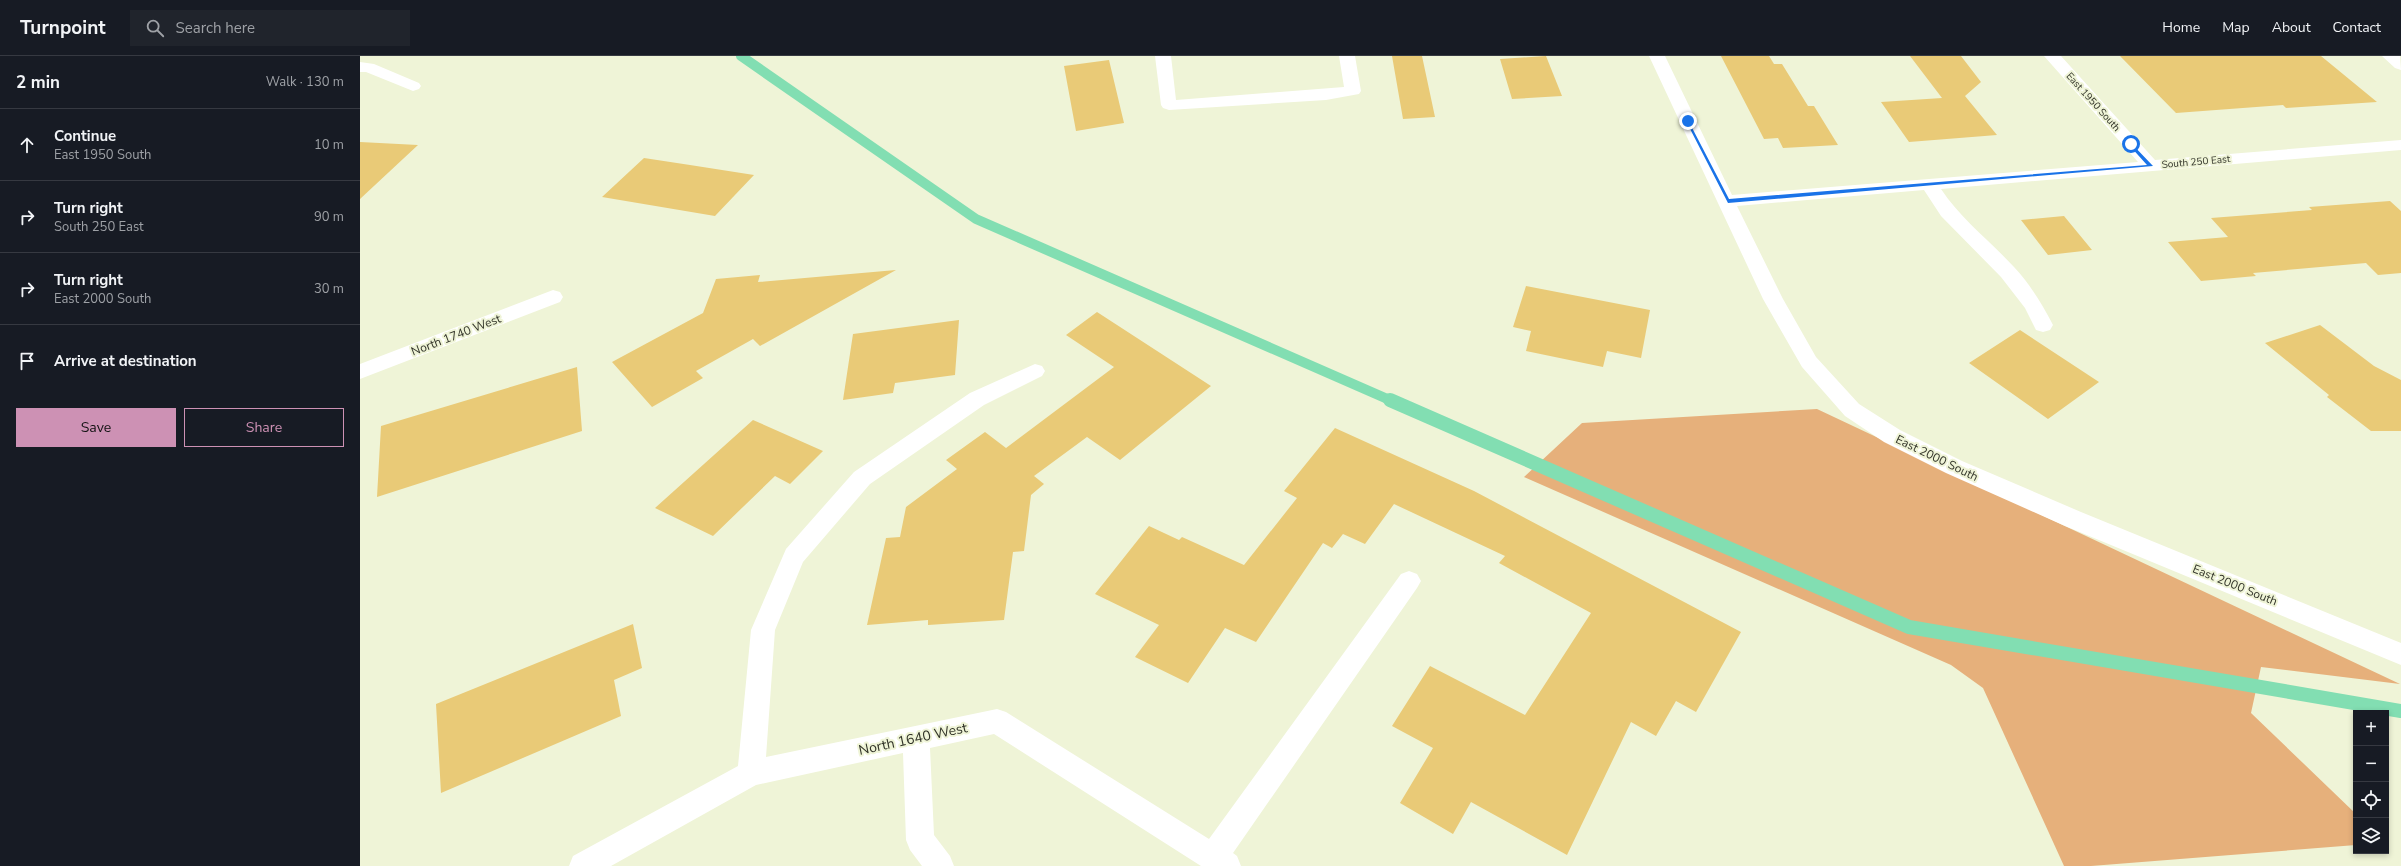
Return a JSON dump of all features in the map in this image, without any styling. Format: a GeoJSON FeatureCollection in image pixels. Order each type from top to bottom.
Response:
{"type":"FeatureCollection","features":[{"type":"Feature","properties":{"kind":"street"},"geometry":{"type":"LineString","coordinates":[[1163,56],[1169,105],[1326,95],[1353,91],[1347,56]]}},
{"type":"Feature","properties":{"kind":"street","name":"East 2000 South"},"geometry":{"type":"LineString","coordinates":[[1657,56],[1728,201],[1773,299],[1809,362],[1852,410],[1892,436],[1954,467],[2073,520],[2401,654]]}},
{"type":"Feature","properties":{"kind":"street","name":"East 1950 South"},"geometry":{"type":"LineString","coordinates":[[2052,56],[2151,166]]}},
{"type":"Feature","properties":{"kind":"street"},"geometry":{"type":"LineString","coordinates":[[2390,56],[2401,65]]}},
{"type":"Feature","properties":{"kind":"street"},"geometry":{"type":"LineString","coordinates":[[360,67],[368,67],[413,86]]}},
{"type":"Feature","properties":{"kind":"street","name":"South 250 East"},"geometry":{"type":"LineString","coordinates":[[1728,201],[2401,145]]}},
{"type":"Feature","properties":{"kind":"street"},"geometry":{"type":"LineString","coordinates":[[1930,184],[1947,212],[2008,272],[2033,305],[2043,325]]}},
{"type":"Feature","properties":{"kind":"street","name":"North 1740 West"},"geometry":{"type":"LineString","coordinates":[[360,372],[552,297]]}},
{"type":"Feature","properties":{"kind":"street"},"geometry":{"type":"LineString","coordinates":[[751,774],[763,630],[794,556],[862,478],[977,399],[1035,371]]}},
{"type":"Feature","properties":{"kind":"street"},"geometry":{"type":"LineString","coordinates":[[1220,862],[1409,582]]}},
{"type":"Feature","properties":{"kind":"street","name":"North 1640 West"},"geometry":{"type":"LineString","coordinates":[[583,866],[751,774],[997,721],[1220,862]]}},
{"type":"Feature","properties":{"kind":"street"},"geometry":{"type":"LineString","coordinates":[[916,739],[920,840],[940,866]]}},
{"type":"Feature","properties":{"kind":"shaded area"},"geometry":{"type":"Polygon","coordinates":[[[1817,409],[2400,684],[2261,667],[2251,713],[2353,811],[2353,845],[2091,866],[2064,866],[1983,688],[1951,665],[1524,477],[1582,423],[1817,409]]]}},
{"type":"Feature","properties":{"kind":"building"},"geometry":{"type":"Polygon","coordinates":[[[1392,56],[1422,56],[1435,117],[1403,119],[1392,56]]]}},
{"type":"Feature","properties":{"kind":"building"},"geometry":{"type":"Polygon","coordinates":[[[1546,56],[1562,96],[1512,99],[1500,59],[1546,56]]]}},
{"type":"Feature","properties":{"kind":"building"},"geometry":{"type":"Polygon","coordinates":[[[1721,56],[1769,56],[1774,64],[1782,64],[1808,106],[1814,106],[1838,145],[1783,148],[1778,138],[1764,139],[1721,56]]]}},
{"type":"Feature","properties":{"kind":"building"},"geometry":{"type":"Polygon","coordinates":[[[1910,56],[1961,56],[1981,82],[1965,96],[1997,135],[1909,142],[1881,102],[1942,98],[1910,56]]]}},
{"type":"Feature","properties":{"kind":"building"},"geometry":{"type":"Polygon","coordinates":[[[2120,56],[2321,56],[2377,102],[2286,108],[2283,105],[2176,113],[2120,56]]]}},
{"type":"Feature","properties":{"kind":"building"},"geometry":{"type":"Polygon","coordinates":[[[1109,60],[1124,123],[1076,131],[1064,66],[1109,60]]]}},
{"type":"Feature","properties":{"kind":"building"},"geometry":{"type":"Polygon","coordinates":[[[360,142],[418,145],[360,199],[360,142]]]}},
{"type":"Feature","properties":{"kind":"building"},"geometry":{"type":"Polygon","coordinates":[[[644,158],[754,175],[715,216],[602,197],[644,158]]]}},
{"type":"Feature","properties":{"kind":"building"},"geometry":{"type":"Polygon","coordinates":[[[2390,201],[2401,211],[2401,273],[2378,275],[2366,263],[2253,273],[2256,276],[2201,281],[2168,242],[2228,237],[2211,218],[2312,210],[2309,207],[2390,201]]]}},
{"type":"Feature","properties":{"kind":"building"},"geometry":{"type":"Polygon","coordinates":[[[2064,216],[2092,250],[2048,255],[2021,220],[2064,216]]]}},
{"type":"Feature","properties":{"kind":"building"},"geometry":{"type":"Polygon","coordinates":[[[896,270],[760,346],[753,339],[696,371],[703,378],[652,407],[612,362],[703,313],[716,279],[760,275],[758,282],[896,270]]]}},
{"type":"Feature","properties":{"kind":"building"},"geometry":{"type":"Polygon","coordinates":[[[1526,286],[1650,310],[1641,358],[1607,351],[1603,367],[1526,351],[1531,331],[1513,327],[1526,286]]]}},
{"type":"Feature","properties":{"kind":"building"},"geometry":{"type":"Polygon","coordinates":[[[1097,312],[1211,386],[1120,460],[1087,437],[1034,476],[1044,484],[1031,495],[1024,551],[1013,552],[1004,620],[928,625],[928,620],[867,625],[886,538],[900,537],[906,507],[957,469],[946,460],[985,432],[1006,448],[1114,367],[1066,335],[1097,312]]]}},
{"type":"Feature","properties":{"kind":"building"},"geometry":{"type":"Polygon","coordinates":[[[959,320],[955,375],[895,383],[893,393],[843,400],[853,334],[959,320]]]}},
{"type":"Feature","properties":{"kind":"building"},"geometry":{"type":"Polygon","coordinates":[[[2320,325],[2374,366],[2401,380],[2401,431],[2371,431],[2327,397],[2329,395],[2265,343],[2320,325]]]}},
{"type":"Feature","properties":{"kind":"building"},"geometry":{"type":"Polygon","coordinates":[[[2020,330],[2099,382],[2048,419],[1969,363],[2020,330]]]}},
{"type":"Feature","properties":{"kind":"building"},"geometry":{"type":"Polygon","coordinates":[[[577,367],[582,431],[377,497],[381,426],[577,367]]]}},
{"type":"Feature","properties":{"kind":"building"},"geometry":{"type":"Polygon","coordinates":[[[753,420],[823,451],[790,484],[775,476],[713,536],[655,508],[753,420]]]}},
{"type":"Feature","properties":{"kind":"building"},"geometry":{"type":"Polygon","coordinates":[[[1335,428],[1474,491],[1741,632],[1696,712],[1676,701],[1656,736],[1631,722],[1567,855],[1471,802],[1453,834],[1400,803],[1433,748],[1392,726],[1430,666],[1525,715],[1591,613],[1499,563],[1505,556],[1394,504],[1365,544],[1343,534],[1332,548],[1323,543],[1256,642],[1225,628],[1188,683],[1135,657],[1159,625],[1095,594],[1149,526],[1179,540],[1182,537],[1244,565],[1297,498],[1284,491],[1335,428]]]}},
{"type":"Feature","properties":{"kind":"building"},"geometry":{"type":"Polygon","coordinates":[[[633,624],[642,668],[614,680],[621,716],[441,793],[436,704],[633,624]]]}},
{"type":"Feature","properties":{"kind":"waterway"},"geometry":{"type":"LineString","coordinates":[[741,56],[976,219],[1392,401]]}},
{"type":"Feature","properties":{"kind":"waterway"},"geometry":{"type":"LineString","coordinates":[[1390,400],[1909,627],[2401,711]]}},
{"type":"Feature","properties":{"kind":"route"},"geometry":{"type":"LineString","coordinates":[[1688,121],[1728,201],[2151,166],[2131,144]]}}]}
